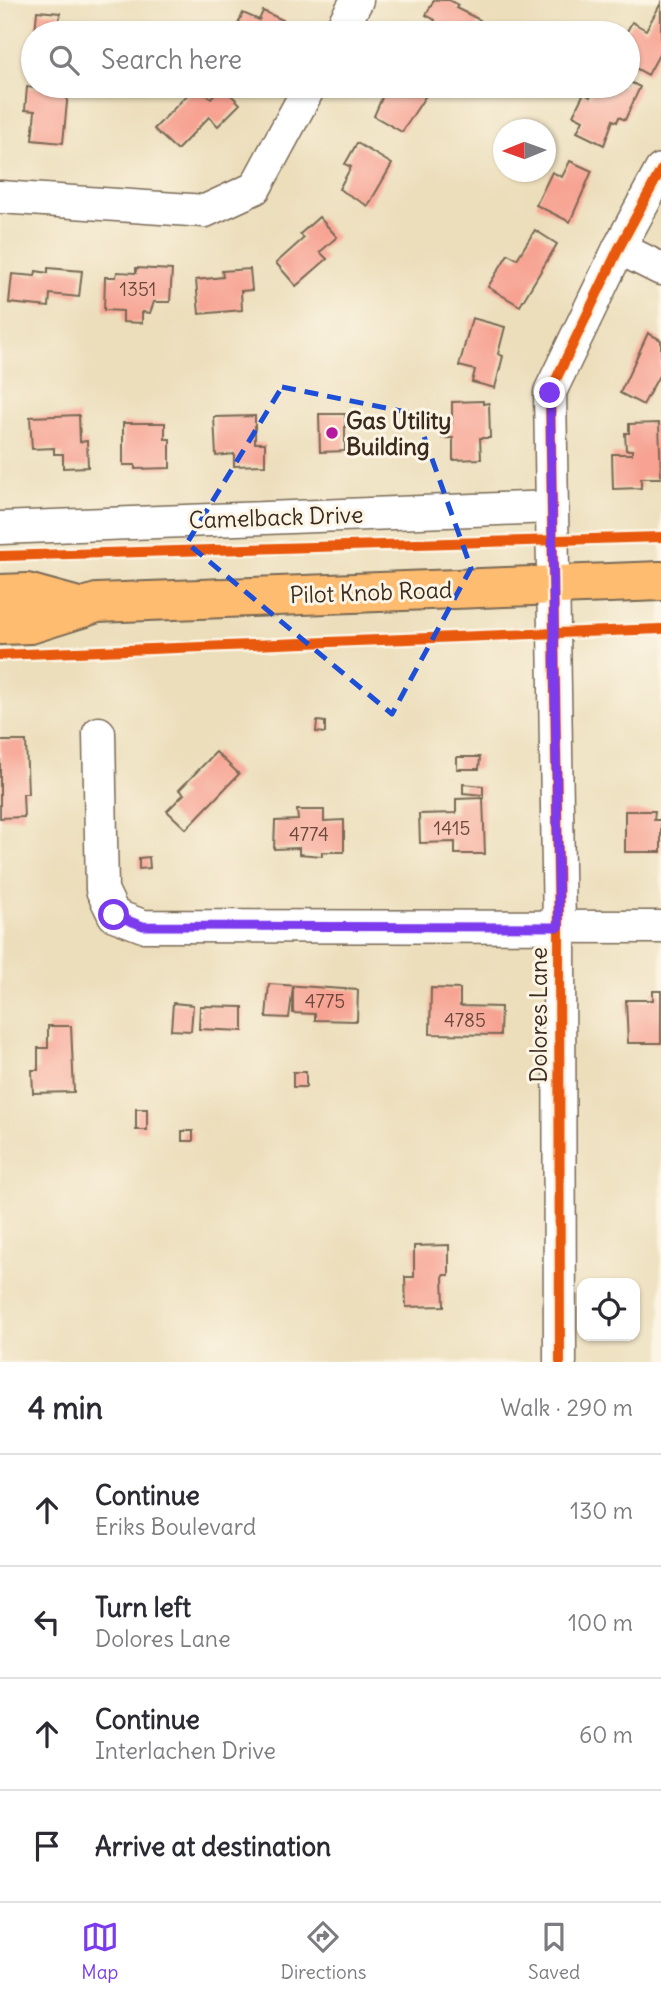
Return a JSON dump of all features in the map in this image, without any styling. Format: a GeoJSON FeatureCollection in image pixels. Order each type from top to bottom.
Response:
{"type":"FeatureCollection","features":[{"type":"Feature","properties":{"kind":"main road","name":"Pilot Knob Road"},"geometry":{"type":"LineString","coordinates":[[0,625],[30,624],[97,603],[661,581]]}},
{"type":"Feature","properties":{"kind":"main road","name":"Pilot Knob Road"},"geometry":{"type":"LineString","coordinates":[[0,594],[27,593],[82,608]]}},
{"type":"Feature","properties":{"kind":"street"},"geometry":{"type":"LineString","coordinates":[[346,21],[357,0]]}},
{"type":"Feature","properties":{"kind":"street"},"geometry":{"type":"LineString","coordinates":[[0,197],[205,211],[255,188],[304,98]]}},
{"type":"Feature","properties":{"kind":"street","name":"Dolores Lane"},"geometry":{"type":"LineString","coordinates":[[560,1362],[559,927],[550,393],[619,248],[661,170]]}},
{"type":"Feature","properties":{"kind":"street"},"geometry":{"type":"LineString","coordinates":[[619,248],[661,269]]}},
{"type":"Feature","properties":{"kind":"street","name":"Camelback Drive"},"geometry":{"type":"LineString","coordinates":[[0,528],[552,507]]}},
{"type":"Feature","properties":{"kind":"street"},"geometry":{"type":"LineString","coordinates":[[99,733],[102,890],[114,915],[143,926],[661,927]]}},
{"type":"Feature","properties":{"kind":"highlighted area"},"geometry":{"type":"Polygon","coordinates":[[[282,387],[416,414],[471,568],[392,714],[187,543],[282,387]]]}},
{"type":"Feature","properties":{"kind":"building"},"geometry":{"type":"Polygon","coordinates":[[[434,0],[449,0],[458,5],[456,8],[480,20],[434,21],[426,15],[434,0]]]}},
{"type":"Feature","properties":{"kind":"building"},"geometry":{"type":"Polygon","coordinates":[[[661,3],[661,51],[648,75],[640,71],[640,27],[646,30],[661,3]]]}},
{"type":"Feature","properties":{"kind":"building"},"geometry":{"type":"Polygon","coordinates":[[[37,11],[60,13],[59,21],[36,21],[37,11]]]}},
{"type":"Feature","properties":{"kind":"building"},"geometry":{"type":"Polygon","coordinates":[[[263,11],[285,21],[239,21],[243,13],[259,20],[263,11]]]}},
{"type":"Feature","properties":{"kind":"building"},"geometry":{"type":"Polygon","coordinates":[[[26,98],[67,98],[63,143],[32,140],[35,111],[25,110],[26,98]]]}},
{"type":"Feature","properties":{"kind":"building"},"geometry":{"type":"Polygon","coordinates":[[[184,98],[234,98],[240,104],[218,126],[209,117],[177,150],[154,129],[184,98]]]}},
{"type":"Feature","properties":{"kind":"building"},"geometry":{"type":"Polygon","coordinates":[[[382,98],[424,98],[402,132],[374,116],[382,98]]]}},
{"type":"Feature","properties":{"kind":"building"},"geometry":{"type":"Polygon","coordinates":[[[582,98],[635,98],[625,120],[619,117],[617,122],[613,120],[604,145],[577,132],[583,120],[573,115],[582,98]]]}},
{"type":"Feature","properties":{"kind":"building"},"geometry":{"type":"Polygon","coordinates":[[[357,143],[392,164],[368,206],[339,189],[351,167],[345,164],[357,143]]]}},
{"type":"Feature","properties":{"kind":"building"},"geometry":{"type":"Polygon","coordinates":[[[570,161],[592,171],[570,222],[536,205],[547,182],[556,182],[556,174],[562,177],[570,161]]]}},
{"type":"Feature","properties":{"kind":"building"},"geometry":{"type":"Polygon","coordinates":[[[319,217],[337,237],[320,252],[327,259],[296,286],[276,263],[304,238],[300,234],[319,217]]]}},
{"type":"Feature","properties":{"kind":"building"},"geometry":{"type":"Polygon","coordinates":[[[535,230],[557,244],[520,306],[488,287],[508,254],[517,259],[535,230]]]}},
{"type":"Feature","properties":{"kind":"building"},"geometry":{"type":"Polygon","coordinates":[[[48,268],[82,271],[79,297],[50,294],[49,307],[9,303],[12,274],[35,276],[36,271],[48,273],[48,268]]]}},
{"type":"Feature","properties":{"kind":"building"},"geometry":{"type":"Polygon","coordinates":[[[136,268],[172,270],[170,302],[154,302],[150,313],[142,312],[142,323],[123,322],[123,311],[104,310],[105,277],[116,277],[117,272],[136,273],[136,268]]]}},
{"type":"Feature","properties":{"kind":"building"},"geometry":{"type":"Polygon","coordinates":[[[250,269],[252,290],[241,291],[242,310],[199,314],[196,280],[223,277],[222,271],[250,269]]]}},
{"type":"Feature","properties":{"kind":"building"},"geometry":{"type":"Polygon","coordinates":[[[472,318],[505,327],[498,354],[503,356],[495,388],[472,382],[475,370],[459,366],[472,318]]]}},
{"type":"Feature","properties":{"kind":"building"},"geometry":{"type":"Polygon","coordinates":[[[648,333],[661,340],[661,372],[643,405],[620,393],[648,333]]]}},
{"type":"Feature","properties":{"kind":"building"},"geometry":{"type":"Polygon","coordinates":[[[483,401],[483,404],[489,403],[490,438],[480,438],[481,459],[453,460],[453,438],[442,438],[441,424],[452,424],[452,402],[483,401]]]}},
{"type":"Feature","properties":{"kind":"building","name":"Gas Utility Building"},"geometry":{"type":"Polygon","coordinates":[[[319,414],[345,414],[345,451],[320,452],[319,414]]]}},
{"type":"Feature","properties":{"kind":"building"},"geometry":{"type":"Polygon","coordinates":[[[79,415],[80,442],[87,441],[88,467],[63,468],[63,454],[54,454],[54,448],[32,449],[30,417],[79,415]]]}},
{"type":"Feature","properties":{"kind":"building"},"geometry":{"type":"Polygon","coordinates":[[[255,416],[255,443],[265,443],[265,465],[234,466],[234,454],[216,456],[214,417],[255,416]]]}},
{"type":"Feature","properties":{"kind":"building"},"geometry":{"type":"Polygon","coordinates":[[[123,423],[165,423],[165,439],[170,439],[170,468],[135,469],[135,465],[123,465],[123,423]]]}},
{"type":"Feature","properties":{"kind":"building"},"geometry":{"type":"Polygon","coordinates":[[[659,423],[661,478],[641,478],[641,488],[613,489],[612,454],[632,454],[632,450],[626,450],[625,433],[629,433],[629,424],[659,423]]]}},
{"type":"Feature","properties":{"kind":"building"},"geometry":{"type":"Polygon","coordinates":[[[317,721],[325,722],[325,733],[316,732],[317,721]]]}},
{"type":"Feature","properties":{"kind":"building"},"geometry":{"type":"Polygon","coordinates":[[[0,741],[26,741],[28,794],[23,794],[24,817],[0,818],[0,741]]]}},
{"type":"Feature","properties":{"kind":"building"},"geometry":{"type":"Polygon","coordinates":[[[216,752],[239,774],[186,829],[167,811],[184,794],[179,790],[216,752]]]}},
{"type":"Feature","properties":{"kind":"building"},"geometry":{"type":"Polygon","coordinates":[[[457,757],[480,757],[479,769],[457,769],[457,757]]]}},
{"type":"Feature","properties":{"kind":"building"},"geometry":{"type":"Polygon","coordinates":[[[463,784],[483,786],[483,795],[463,793],[463,784]]]}},
{"type":"Feature","properties":{"kind":"building"},"geometry":{"type":"Polygon","coordinates":[[[483,798],[485,854],[455,854],[455,842],[420,843],[419,814],[456,813],[456,799],[483,798]]]}},
{"type":"Feature","properties":{"kind":"building"},"geometry":{"type":"Polygon","coordinates":[[[297,810],[324,810],[324,821],[344,820],[344,852],[322,852],[322,856],[299,854],[299,848],[274,849],[275,821],[298,820],[297,810]]]}},
{"type":"Feature","properties":{"kind":"building"},"geometry":{"type":"Polygon","coordinates":[[[625,811],[655,811],[654,820],[661,820],[661,852],[625,852],[625,811]]]}},
{"type":"Feature","properties":{"kind":"building"},"geometry":{"type":"Polygon","coordinates":[[[149,857],[150,868],[139,869],[139,858],[149,857]]]}},
{"type":"Feature","properties":{"kind":"building"},"geometry":{"type":"Polygon","coordinates":[[[269,984],[358,990],[357,1021],[315,1020],[315,1014],[293,1013],[293,987],[289,1018],[266,1017],[269,984]]]}},
{"type":"Feature","properties":{"kind":"building"},"geometry":{"type":"Polygon","coordinates":[[[431,988],[460,989],[460,1006],[501,1007],[500,1035],[430,1034],[431,988]]]}},
{"type":"Feature","properties":{"kind":"building"},"geometry":{"type":"Polygon","coordinates":[[[653,991],[661,991],[661,1043],[628,1043],[626,1000],[653,1000],[653,991]]]}},
{"type":"Feature","properties":{"kind":"building"},"geometry":{"type":"Polygon","coordinates":[[[173,1003],[193,1005],[191,1031],[171,1030],[173,1003]]]}},
{"type":"Feature","properties":{"kind":"building"},"geometry":{"type":"Polygon","coordinates":[[[200,1006],[243,1007],[243,1031],[199,1029],[200,1006]]]}},
{"type":"Feature","properties":{"kind":"building"},"geometry":{"type":"Polygon","coordinates":[[[48,1026],[71,1026],[74,1092],[33,1093],[32,1070],[38,1070],[38,1048],[48,1048],[48,1026]]]}},
{"type":"Feature","properties":{"kind":"building"},"geometry":{"type":"Polygon","coordinates":[[[293,1072],[306,1072],[306,1087],[293,1087],[293,1072]]]}},
{"type":"Feature","properties":{"kind":"building"},"geometry":{"type":"Polygon","coordinates":[[[136,1109],[147,1109],[147,1130],[136,1130],[136,1109]]]}},
{"type":"Feature","properties":{"kind":"building"},"geometry":{"type":"Polygon","coordinates":[[[182,1131],[193,1131],[193,1141],[182,1141],[182,1131]]]}},
{"type":"Feature","properties":{"kind":"building"},"geometry":{"type":"Polygon","coordinates":[[[449,1245],[449,1275],[443,1275],[444,1306],[406,1307],[405,1277],[414,1277],[414,1246],[449,1245]]]}},
{"type":"Feature","properties":{"kind":"cycle path"},"geometry":{"type":"LineString","coordinates":[[560,1362],[559,927],[550,392],[619,248],[661,170]]}},
{"type":"Feature","properties":{"kind":"cycle path"},"geometry":{"type":"LineString","coordinates":[[0,556],[661,537]]}},
{"type":"Feature","properties":{"kind":"cycle path"},"geometry":{"type":"LineString","coordinates":[[0,655],[661,629]]}},
{"type":"Feature","properties":{"kind":"place","name":"Gas Utility Building"},"geometry":{"type":"Point","coordinates":[332,433]}},
{"type":"Feature","properties":{"kind":"route"},"geometry":{"type":"LineString","coordinates":[[114,915],[143,926],[559,927],[550,393]]}}]}
